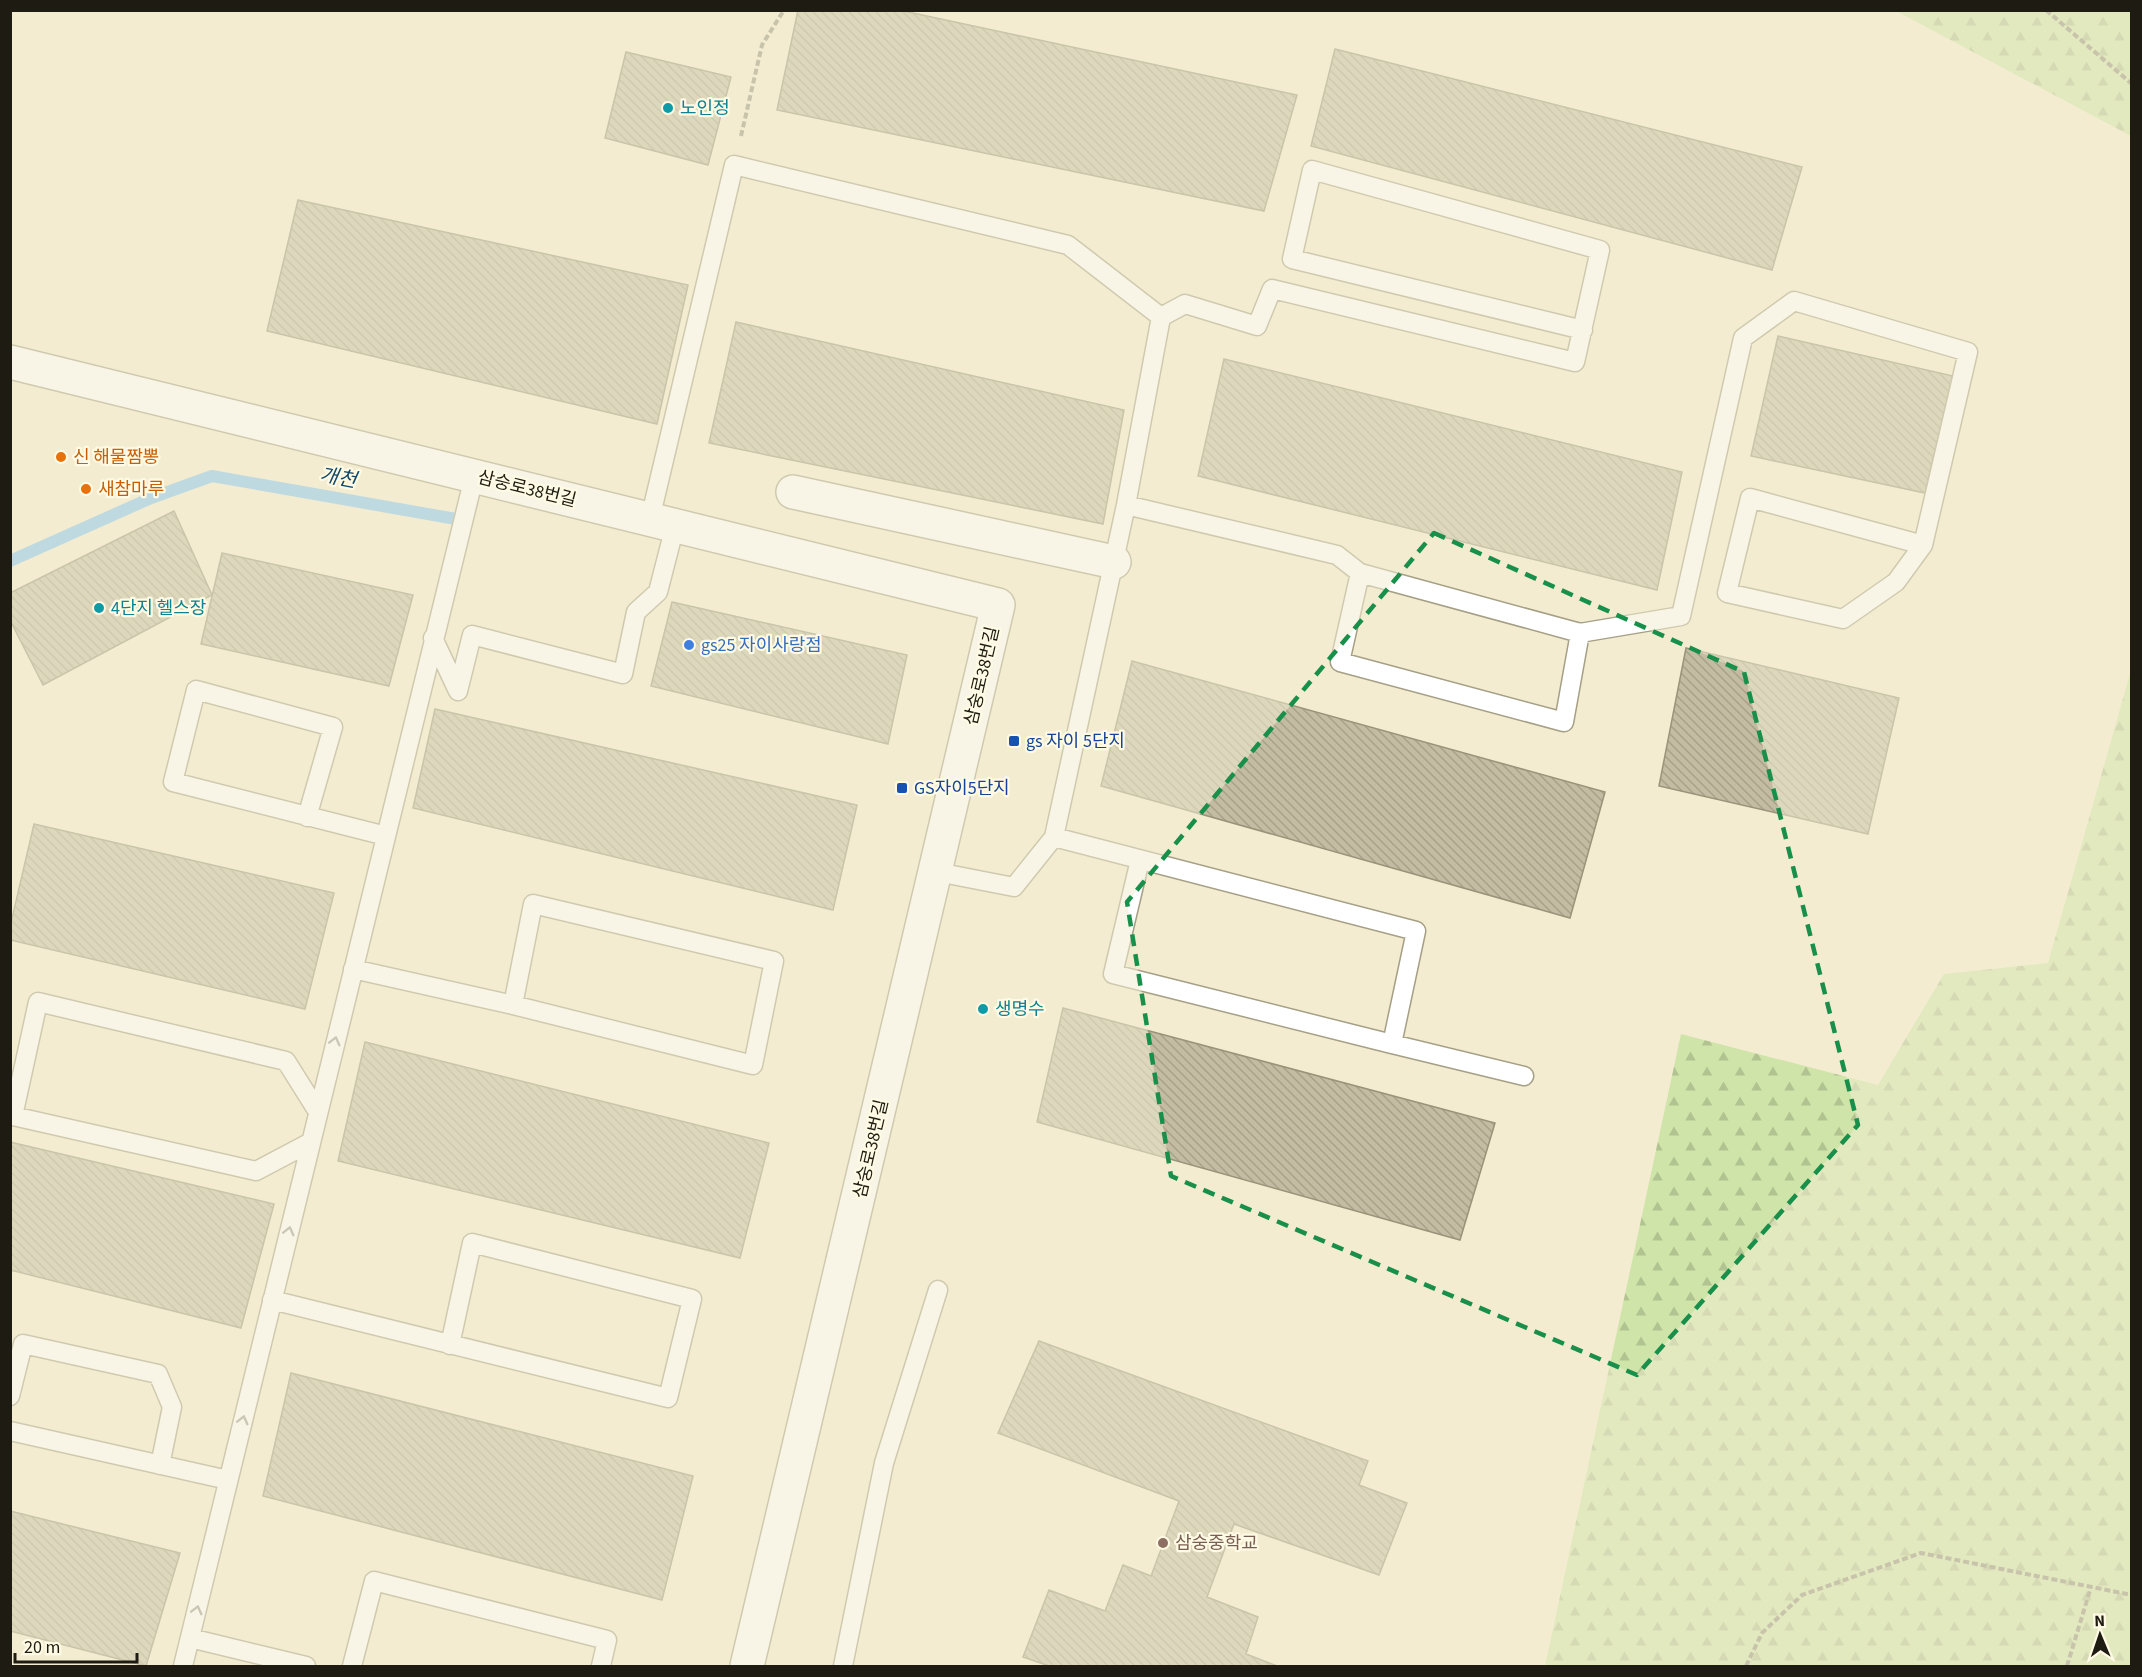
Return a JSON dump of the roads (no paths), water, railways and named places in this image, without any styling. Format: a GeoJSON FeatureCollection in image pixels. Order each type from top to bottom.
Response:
{"type":"FeatureCollection","features":[{"type":"Feature","properties":{"kind":"street","name":"삼숭로38번길"},"geometry":{"type":"LineString","coordinates":[[10,362],[998,605],[937,872],[747,1666]]}},
{"type":"Feature","properties":{"kind":"street"},"geometry":{"type":"LineString","coordinates":[[793,492],[1114,562]]}},
{"type":"Feature","properties":{"kind":"lane"},"geometry":{"type":"LineString","coordinates":[[433,638],[458,691],[472,635],[623,674],[636,612],[658,592],[662,522],[734,165],[1068,245],[1161,317]]}},
{"type":"Feature","properties":{"kind":"lane"},"geometry":{"type":"LineString","coordinates":[[1161,317],[1185,304],[1257,326],[1272,289],[1575,362],[1583,330],[1600,250],[1312,170],[1292,259],[1583,330]]}},
{"type":"Feature","properties":{"kind":"lane"},"geometry":{"type":"LineString","coordinates":[[1126,505],[1337,555],[1360,573],[1580,633],[1681,616],[1743,338],[1794,302],[1968,352],[1923,545],[1896,582],[1843,619],[1727,593],[1750,498],[1923,545]]}},
{"type":"Feature","properties":{"kind":"lane"},"geometry":{"type":"LineString","coordinates":[[937,872],[1014,887],[1054,837],[1126,505],[1161,317]]}},
{"type":"Feature","properties":{"kind":"lane"},"geometry":{"type":"LineString","coordinates":[[183,1666],[474,477]]}},
{"type":"Feature","properties":{"kind":"lane"},"geometry":{"type":"LineString","coordinates":[[1360,573],[1340,662],[1564,722],[1580,633]]}},
{"type":"Feature","properties":{"kind":"lane"},"geometry":{"type":"LineString","coordinates":[[307,817],[333,727],[196,690],[173,782],[307,817],[386,836]]}},
{"type":"Feature","properties":{"kind":"lane"},"geometry":{"type":"LineString","coordinates":[[1054,837],[1416,932],[1392,1044]]}},
{"type":"Feature","properties":{"kind":"lane"},"geometry":{"type":"LineString","coordinates":[[1140,860],[1113,974],[1524,1076]]}},
{"type":"Feature","properties":{"kind":"lane"},"geometry":{"type":"LineString","coordinates":[[353,969],[513,1005],[753,1065],[774,961],[533,904],[513,1005]]}},
{"type":"Feature","properties":{"kind":"lane"},"geometry":{"type":"LineString","coordinates":[[311,1142],[256,1171],[13,1116],[38,1002],[286,1061],[318,1112]]}},
{"type":"Feature","properties":{"kind":"lane"},"geometry":{"type":"LineString","coordinates":[[272,1300],[450,1345],[668,1398],[692,1299],[472,1244],[450,1345]]}},
{"type":"Feature","properties":{"kind":"lane"},"geometry":{"type":"LineString","coordinates":[[843,1666],[884,1464],[938,1290]]}},
{"type":"Feature","properties":{"kind":"lane"},"geometry":{"type":"LineString","coordinates":[[10,1396],[23,1344],[158,1374],[172,1407],[159,1465]]}},
{"type":"Feature","properties":{"kind":"lane"},"geometry":{"type":"LineString","coordinates":[[10,1431],[228,1480]]}},
{"type":"Feature","properties":{"kind":"lane"},"geometry":{"type":"LineString","coordinates":[[352,1666],[374,1581],[607,1640],[602,1666]]}},
{"type":"Feature","properties":{"kind":"lane"},"geometry":{"type":"LineString","coordinates":[[190,1638],[306,1666]]}},
{"type":"Feature","properties":{"kind":"waterway","name":"개천"},"geometry":{"type":"LineString","coordinates":[[10,561],[151,498],[212,476],[456,519]]}},
{"type":"Feature","properties":{"kind":"place","name":"노인정"},"geometry":{"type":"Point","coordinates":[668,108]}},
{"type":"Feature","properties":{"kind":"place","name":"신 해물짬뽕"},"geometry":{"type":"Point","coordinates":[61,457]}},
{"type":"Feature","properties":{"kind":"place","name":"새참마루"},"geometry":{"type":"Point","coordinates":[86,489]}},
{"type":"Feature","properties":{"kind":"place","name":"4단지 헬스장"},"geometry":{"type":"Point","coordinates":[99,608]}},
{"type":"Feature","properties":{"kind":"place","name":"gs25 자이사랑점"},"geometry":{"type":"Point","coordinates":[689,645]}},
{"type":"Feature","properties":{"kind":"place","name":"gs 자이 5단지"},"geometry":{"type":"Point","coordinates":[1014,741]}},
{"type":"Feature","properties":{"kind":"place","name":"GS자이5단지"},"geometry":{"type":"Point","coordinates":[902,788]}},
{"type":"Feature","properties":{"kind":"place","name":"생명수"},"geometry":{"type":"Point","coordinates":[983,1009]}},
{"type":"Feature","properties":{"kind":"place","name":"삼숭중학교"},"geometry":{"type":"Point","coordinates":[1163,1543]}}]}
